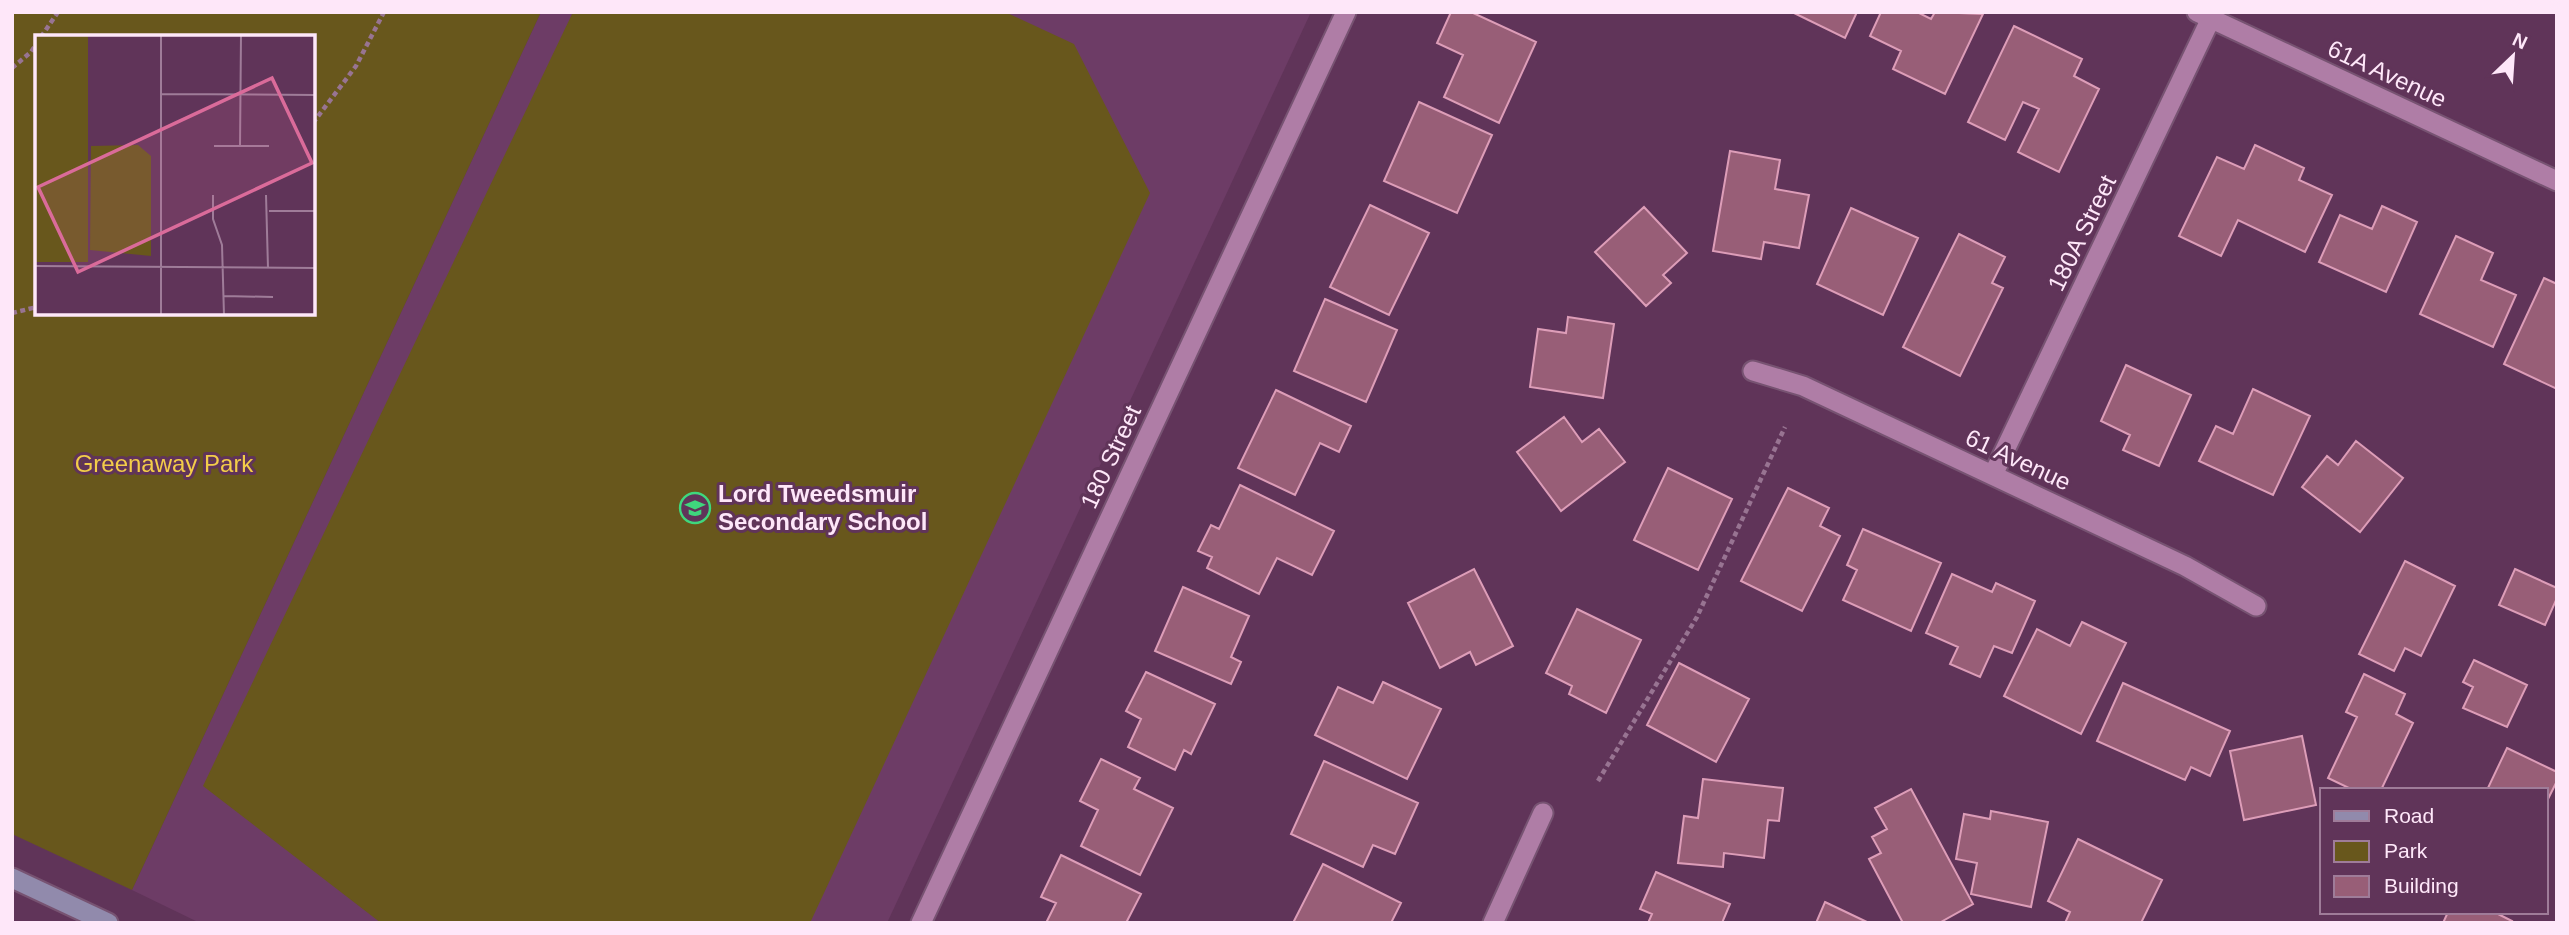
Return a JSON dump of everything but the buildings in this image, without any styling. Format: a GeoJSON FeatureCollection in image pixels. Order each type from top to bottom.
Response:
{"type":"FeatureCollection","features":[{"type":"Feature","properties":{"kind":"main road"},"geometry":{"type":"LineString","coordinates":[[12,877],[108,923]]}},
{"type":"Feature","properties":{"kind":"street","name":"180 Street"},"geometry":{"type":"LineString","coordinates":[[921,923],[1346,12]]}},
{"type":"Feature","properties":{"kind":"street","name":"61A Avenue"},"geometry":{"type":"LineString","coordinates":[[2208,14],[2557,181]]}},
{"type":"Feature","properties":{"kind":"street","name":"180A Street"},"geometry":{"type":"LineString","coordinates":[[1993,475],[2208,14]]}},
{"type":"Feature","properties":{"kind":"street","name":"61 Avenue"},"geometry":{"type":"LineString","coordinates":[[1753,371],[1803,386],[2185,566],[2256,606]]}},
{"type":"Feature","properties":{"kind":"street"},"geometry":{"type":"LineString","coordinates":[[1493,923],[1543,813]]}},
{"type":"Feature","properties":{"kind":"path"},"geometry":{"type":"LineString","coordinates":[[42,35],[58,12]]}},
{"type":"Feature","properties":{"kind":"path"},"geometry":{"type":"LineString","coordinates":[[315,120],[356,66],[384,12]]}},
{"type":"Feature","properties":{"kind":"path"},"geometry":{"type":"LineString","coordinates":[[12,68],[35,45]]}},
{"type":"Feature","properties":{"kind":"path"},"geometry":{"type":"LineString","coordinates":[[12,313],[35,307]]}},
{"type":"Feature","properties":{"kind":"path"},"geometry":{"type":"LineString","coordinates":[[1598,781],[1697,617],[1785,427]]}},
{"type":"Feature","properties":{"kind":"shaded area","name":"Lord Tweedsmuir Secondary School"},"geometry":{"type":"Polygon","coordinates":[[[541,12],[1311,12],[887,923],[200,923],[132,890],[541,12]]]}},
{"type":"Feature","properties":{"kind":"green space","name":"Greenaway Park"},"geometry":{"type":"Polygon","coordinates":[[[12,12],[541,12],[132,890],[12,834],[12,12]]]}},
{"type":"Feature","properties":{"kind":"green space","name":"Lord Tweedsmuir Secondary School"},"geometry":{"type":"Polygon","coordinates":[[[573,12],[1005,12],[1074,44],[1150,193],[810,923],[381,923],[203,786],[573,12]]]}},
{"type":"Feature","properties":{"kind":"place","name":"Lord Tweedsmuir Secondary School"},"geometry":{"type":"Point","coordinates":[695,508]}}]}
